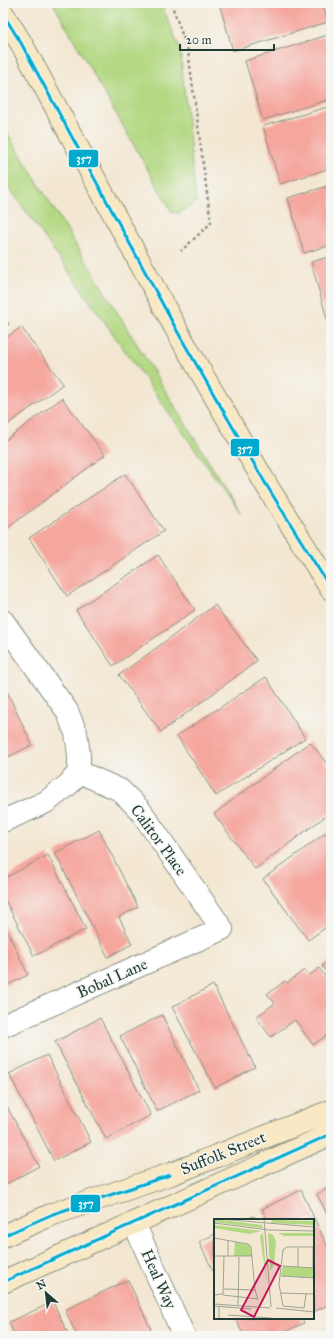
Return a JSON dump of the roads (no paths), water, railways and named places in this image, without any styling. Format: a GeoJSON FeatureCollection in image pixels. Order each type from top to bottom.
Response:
{"type":"FeatureCollection","features":[{"type":"Feature","properties":{"kind":"street"},"geometry":{"type":"LineString","coordinates":[[3,14],[21,43],[181,338],[267,486],[331,589]]}},
{"type":"Feature","properties":{"kind":"street"},"geometry":{"type":"LineString","coordinates":[[3,621],[67,711],[76,733],[79,755],[79,772],[68,785],[46,802],[3,821]]}},
{"type":"Feature","properties":{"kind":"street","name":"Calitor Place"},"geometry":{"type":"LineString","coordinates":[[79,772],[120,790],[140,810],[222,929]]}},
{"type":"Feature","properties":{"kind":"street","name":"Bobal Lane"},"geometry":{"type":"LineString","coordinates":[[3,1026],[222,929]]}},
{"type":"Feature","properties":{"kind":"street","name":"Suffolk Street"},"geometry":{"type":"LineString","coordinates":[[3,1236],[53,1214],[171,1174],[331,1111]]}},
{"type":"Feature","properties":{"kind":"street","name":"Suffolk Street"},"geometry":{"type":"LineString","coordinates":[[3,1282],[331,1134]]}},
{"type":"Feature","properties":{"kind":"street","name":"Heal Way"},"geometry":{"type":"LineString","coordinates":[[134,1223],[184,1336]]}}]}
